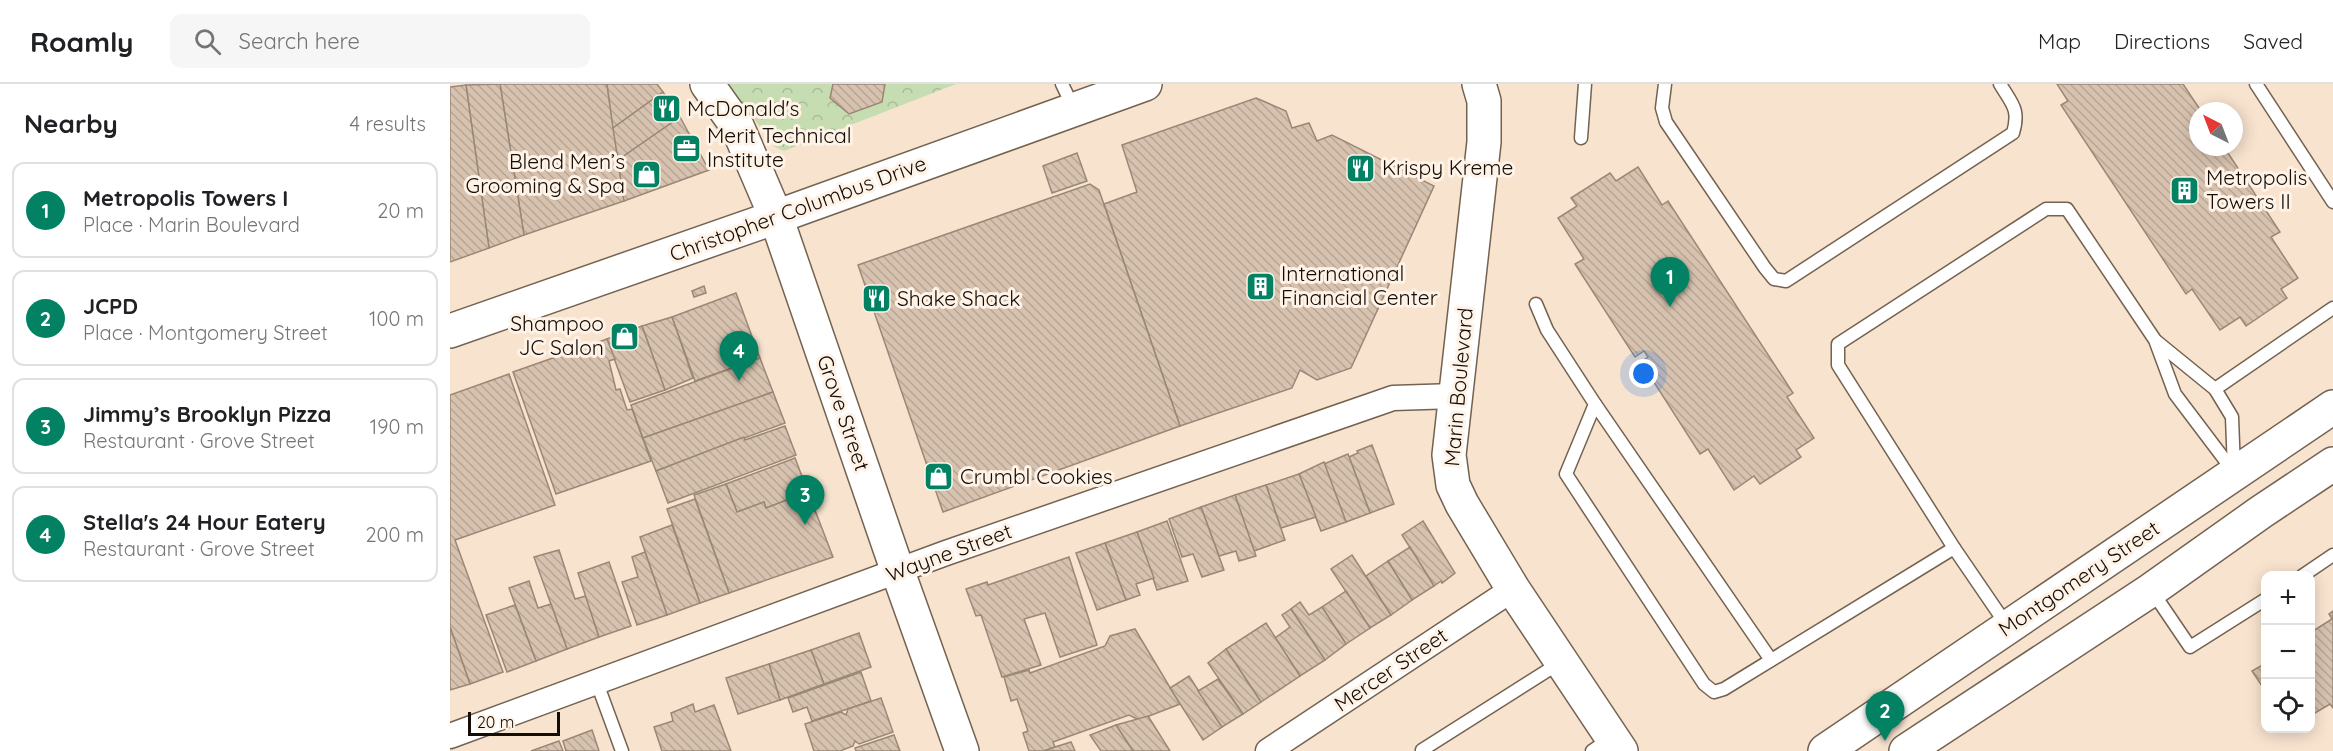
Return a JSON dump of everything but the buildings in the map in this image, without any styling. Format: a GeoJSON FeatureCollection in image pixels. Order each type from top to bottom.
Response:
{"type":"FeatureCollection","features":[{"type":"Feature","properties":{"kind":"street","name":"Grove Street"},"geometry":{"type":"LineString","coordinates":[[707,84],[737,126],[776,217],[962,751]]}},
{"type":"Feature","properties":{"kind":"street","name":"Christopher Columbus Drive"},"geometry":{"type":"LineString","coordinates":[[450,332],[776,217],[1068,97],[1145,84]]}},
{"type":"Feature","properties":{"kind":"street","name":"Marin Boulevard"},"geometry":{"type":"LineString","coordinates":[[1479,84],[1484,101],[1484,154],[1449,455],[1453,485],[1513,589],[1562,661],[1609,746]]}},
{"type":"Feature","properties":{"kind":"street","name":"Wayne Street"},"geometry":{"type":"LineString","coordinates":[[450,736],[946,553],[1393,398],[1455,396]]}},
{"type":"Feature","properties":{"kind":"street","name":"Montgomery Street"},"geometry":{"type":"LineString","coordinates":[[1825,751],[2333,407]]}},
{"type":"Feature","properties":{"kind":"street"},"geometry":{"type":"LineString","coordinates":[[1906,751],[2151,590],[2333,464]]}},
{"type":"Feature","properties":{"kind":"street"},"geometry":{"type":"LineString","coordinates":[[2234,473],[2261,512]]}},
{"type":"Feature","properties":{"kind":"street","name":"Mercer Street"},"geometry":{"type":"LineString","coordinates":[[1268,751],[1513,589]]}},
{"type":"Feature","properties":{"kind":"street"},"geometry":{"type":"LineString","coordinates":[[2009,628],[2034,667]]}},
{"type":"Feature","properties":{"kind":"lane"},"geometry":{"type":"LineString","coordinates":[[1581,138],[1585,84]]}},
{"type":"Feature","properties":{"kind":"lane"},"geometry":{"type":"LineString","coordinates":[[1665,84],[1662,108],[1666,122],[1765,268],[1774,279],[1786,281],[2013,133],[2017,118],[2016,109],[2000,84]]}},
{"type":"Feature","properties":{"kind":"lane"},"geometry":{"type":"LineString","coordinates":[[2256,84],[2333,202]]}},
{"type":"Feature","properties":{"kind":"lane"},"geometry":{"type":"LineString","coordinates":[[2009,628],[1954,548],[1838,365],[1838,344],[2046,209],[2067,209],[2155,340],[2175,394],[2234,473]]}},
{"type":"Feature","properties":{"kind":"lane"},"geometry":{"type":"LineString","coordinates":[[1536,304],[1547,330],[1595,404],[1772,660]]}},
{"type":"Feature","properties":{"kind":"lane"},"geometry":{"type":"LineString","coordinates":[[2215,389],[2333,308]]}},
{"type":"Feature","properties":{"kind":"lane"},"geometry":{"type":"LineString","coordinates":[[2155,340],[2215,389],[2232,417],[2234,473]]}},
{"type":"Feature","properties":{"kind":"lane"},"geometry":{"type":"LineString","coordinates":[[1595,404],[1566,474],[1704,684],[1714,692],[1724,689],[1954,548]]}},
{"type":"Feature","properties":{"kind":"lane"},"geometry":{"type":"LineString","coordinates":[[2309,571],[2333,555]]}},
{"type":"Feature","properties":{"kind":"lane"},"geometry":{"type":"LineString","coordinates":[[2151,590],[2190,647],[2261,602]]}},
{"type":"Feature","properties":{"kind":"lane"},"geometry":{"type":"LineString","coordinates":[[1422,750],[1562,661]]}},
{"type":"Feature","properties":{"kind":"lane"},"geometry":{"type":"LineString","coordinates":[[597,683],[622,751]]}},
{"type":"Feature","properties":{"kind":"green space"},"geometry":{"type":"Polygon","coordinates":[[[728,84],[956,84],[784,151],[775,147],[728,84]]]}},
{"type":"Feature","properties":{"kind":"place","name":"McDonald's"},"geometry":{"type":"Point","coordinates":[666,109]}},
{"type":"Feature","properties":{"kind":"place","name":"Merit Technical Institute"},"geometry":{"type":"Point","coordinates":[686,148]}},
{"type":"Feature","properties":{"kind":"place","name":"Krispy Kreme"},"geometry":{"type":"Point","coordinates":[1361,168]}},
{"type":"Feature","properties":{"kind":"place","name":"Blend Men’s Grooming & Spa"},"geometry":{"type":"Point","coordinates":[646,174]}},
{"type":"Feature","properties":{"kind":"place","name":"Metropolis Towers II"},"geometry":{"type":"Point","coordinates":[2185,190]}},
{"type":"Feature","properties":{"kind":"place","name":"International Financial Center"},"geometry":{"type":"Point","coordinates":[1260,286]}},
{"type":"Feature","properties":{"kind":"place","name":"Shake Shack"},"geometry":{"type":"Point","coordinates":[876,299]}},
{"type":"Feature","properties":{"kind":"place","name":"Metropolis Towers I"},"geometry":{"type":"Point","coordinates":[1670,307]}},
{"type":"Feature","properties":{"kind":"place","name":"Shampoo JC Salon"},"geometry":{"type":"Point","coordinates":[625,336]}},
{"type":"Feature","properties":{"kind":"place","name":"Stella's 24 Hour Eatery"},"geometry":{"type":"Point","coordinates":[739,381]}},
{"type":"Feature","properties":{"kind":"place","name":"Crumbl Cookies"},"geometry":{"type":"Point","coordinates":[939,477]}},
{"type":"Feature","properties":{"kind":"place","name":"Jimmy’s Brooklyn Pizza"},"geometry":{"type":"Point","coordinates":[805,525]}},
{"type":"Feature","properties":{"kind":"place","name":"JCPD"},"geometry":{"type":"Point","coordinates":[1885,741]}}]}
